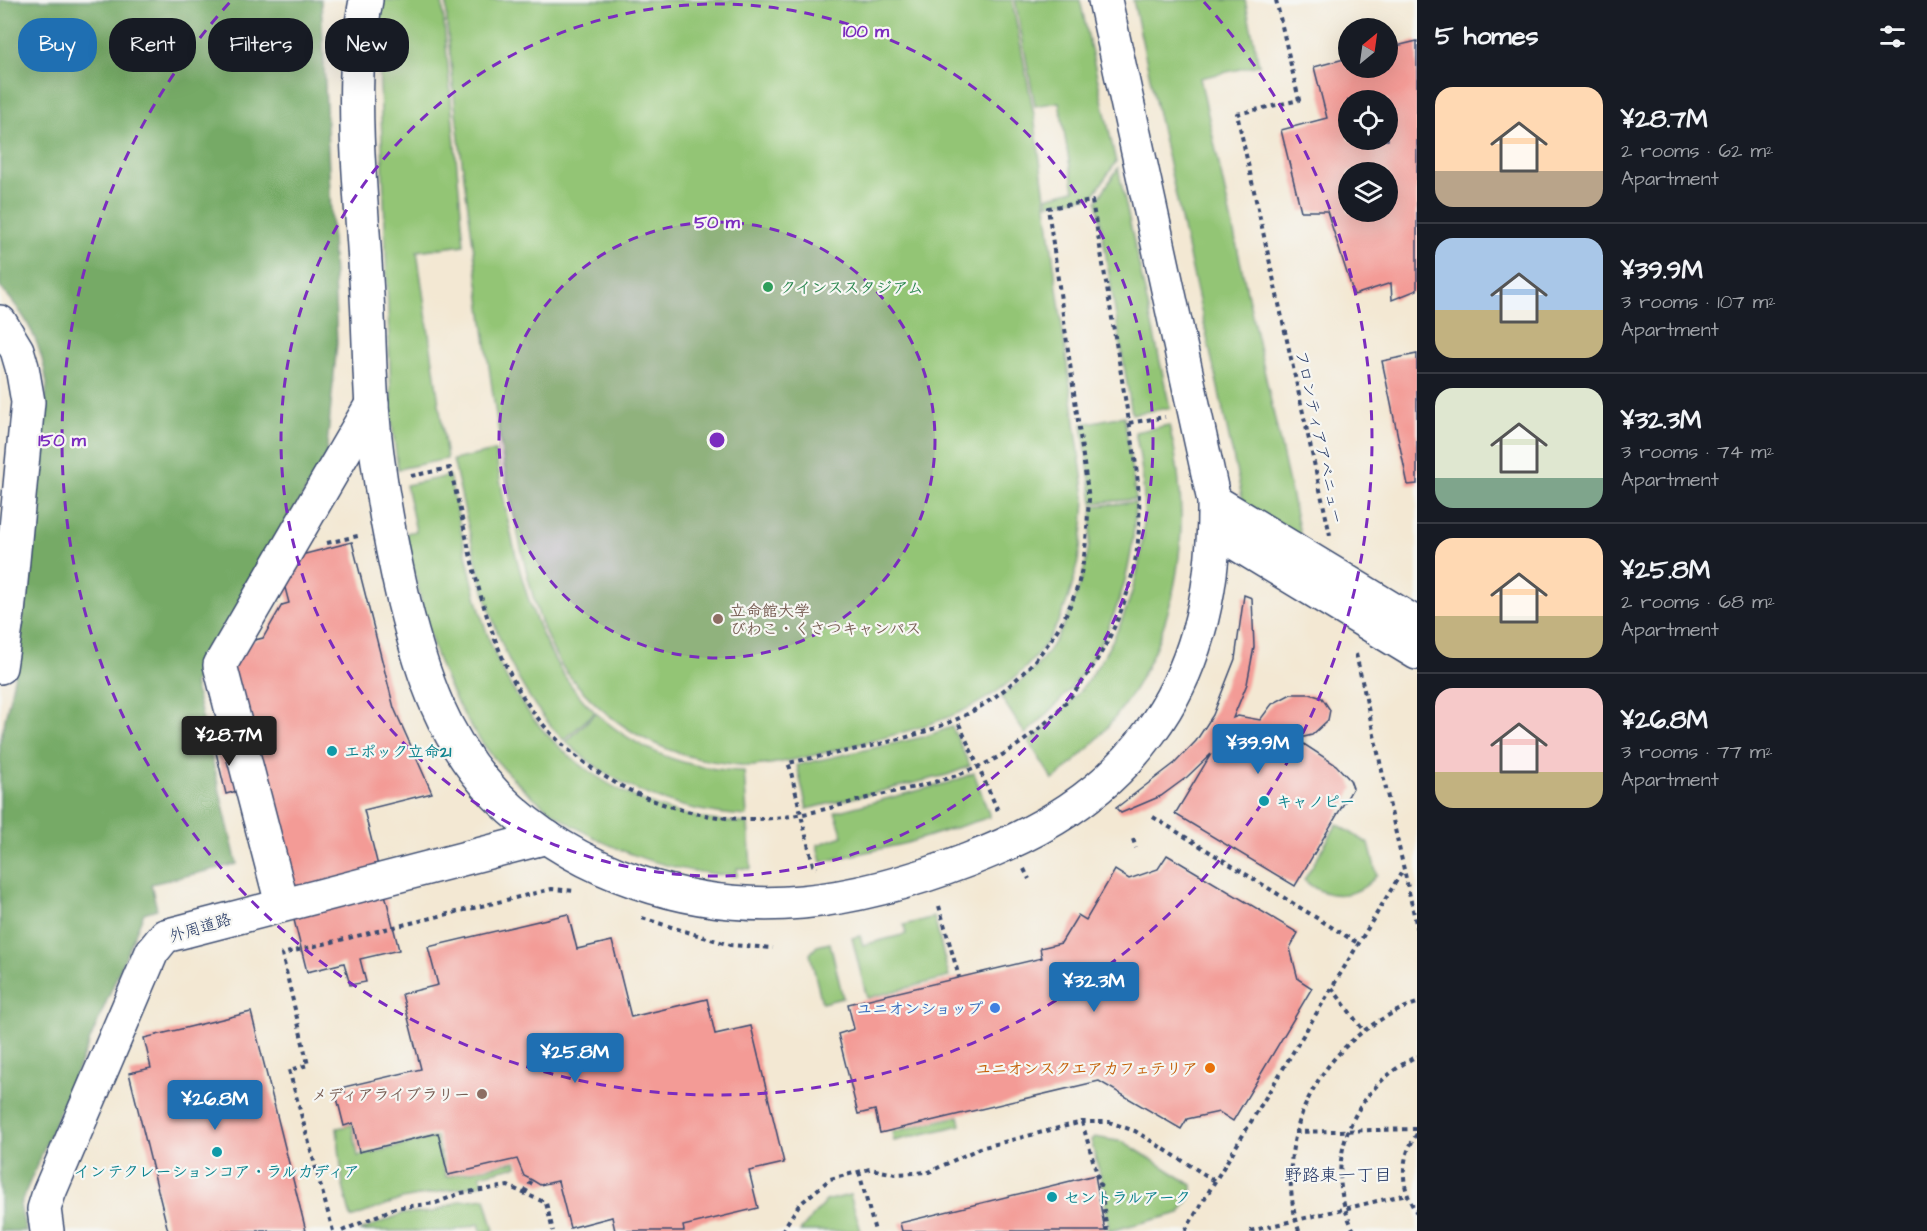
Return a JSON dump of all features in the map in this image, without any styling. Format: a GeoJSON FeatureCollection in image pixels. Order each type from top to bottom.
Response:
{"type":"FeatureCollection","features":[{"type":"Feature","properties":{"kind":"street"},"geometry":{"type":"LineString","coordinates":[[366,0],[358,52],[359,128],[372,404],[387,528],[427,686],[440,716],[475,771],[520,817],[547,837],[593,864],[644,884],[697,897],[750,903],[805,902],[853,894],[947,868],[1013,843],[1059,818],[1098,789],[1132,754],[1162,716],[1183,674],[1199,630],[1209,585],[1214,515],[1106,0]]}},
{"type":"Feature","properties":{"kind":"street"},"geometry":{"type":"LineString","coordinates":[[0,322],[20,358],[28,402],[10,602],[0,668]]}},
{"type":"Feature","properties":{"kind":"street"},"geometry":{"type":"LineString","coordinates":[[282,904],[220,665],[372,404]]}},
{"type":"Feature","properties":{"kind":"street"},"geometry":{"type":"LineString","coordinates":[[1214,515],[1339,577],[1417,624]]}},
{"type":"Feature","properties":{"kind":"street"},"geometry":{"type":"LineString","coordinates":[[1214,515],[1347,610],[1417,653]]}},
{"type":"Feature","properties":{"kind":"street","name":"外周道路"},"geometry":{"type":"LineString","coordinates":[[47,1231],[44,1218],[46,1201],[155,946],[171,932],[547,837]]}},
{"type":"Feature","properties":{"kind":"path","name":"フロンティアアベニュー"},"geometry":{"type":"LineString","coordinates":[[1276,0],[1299,100],[1237,114],[1339,577]]}},
{"type":"Feature","properties":{"kind":"path"},"geometry":{"type":"LineString","coordinates":[[407,476],[450,468],[493,638],[523,697],[563,746],[615,783],[674,808],[730,818],[771,819],[801,814],[947,779],[979,767],[1025,738],[1056,712],[1094,664],[1113,629],[1133,572],[1139,532],[1139,481],[1092,201],[1048,208],[1089,500],[1087,543],[1077,586],[1058,626],[1032,665],[998,695],[957,719],[922,732],[788,764],[801,814],[813,865]]}},
{"type":"Feature","properties":{"kind":"path"},"geometry":{"type":"LineString","coordinates":[[1129,423],[1167,417]]}},
{"type":"Feature","properties":{"kind":"path"},"geometry":{"type":"LineString","coordinates":[[318,545],[363,534]]}},
{"type":"Feature","properties":{"kind":"path"},"geometry":{"type":"LineString","coordinates":[[1347,610],[1417,928]]}},
{"type":"Feature","properties":{"kind":"path"},"geometry":{"type":"LineString","coordinates":[[959,724],[999,813]]}},
{"type":"Feature","properties":{"kind":"path"},"geometry":{"type":"LineString","coordinates":[[1153,817],[1359,944]]}},
{"type":"Feature","properties":{"kind":"path"},"geometry":{"type":"LineString","coordinates":[[1133,839],[1136,848]]}},
{"type":"Feature","properties":{"kind":"path"},"geometry":{"type":"LineString","coordinates":[[1023,867],[1029,879]]}},
{"type":"Feature","properties":{"kind":"path"},"geometry":{"type":"LineString","coordinates":[[1185,1231],[1404,869]]}},
{"type":"Feature","properties":{"kind":"path"},"geometry":{"type":"LineString","coordinates":[[333,1231],[289,1070],[308,1065],[282,954],[552,889],[583,893]]}},
{"type":"Feature","properties":{"kind":"path"},"geometry":{"type":"LineString","coordinates":[[939,906],[959,977]]}},
{"type":"Feature","properties":{"kind":"path"},"geometry":{"type":"LineString","coordinates":[[636,916],[730,945],[773,948]]}},
{"type":"Feature","properties":{"kind":"path"},"geometry":{"type":"LineString","coordinates":[[1332,988],[1363,1030]]}},
{"type":"Feature","properties":{"kind":"path"},"geometry":{"type":"LineString","coordinates":[[1299,1231],[1295,1220],[1290,1176],[1295,1132],[1308,1097],[1324,1070],[1344,1046],[1384,1016],[1417,1003]]}},
{"type":"Feature","properties":{"kind":"path"},"geometry":{"type":"LineString","coordinates":[[1354,1231],[1345,1208],[1340,1170],[1347,1131],[1358,1107],[1374,1086],[1394,1068],[1417,1056]]}},
{"type":"Feature","properties":{"kind":"path"},"geometry":{"type":"LineString","coordinates":[[782,1231],[799,1205],[830,1179],[870,1169],[896,1174],[930,1172],[981,1148],[1082,1122],[1109,1122],[1135,1131],[1215,1181]]}},
{"type":"Feature","properties":{"kind":"path"},"geometry":{"type":"LineString","coordinates":[[1082,1122],[1101,1188],[1107,1231]]}},
{"type":"Feature","properties":{"kind":"path"},"geometry":{"type":"LineString","coordinates":[[1295,1132],[1417,1129]]}},
{"type":"Feature","properties":{"kind":"path"},"geometry":{"type":"LineString","coordinates":[[1417,1134],[1408,1148],[1404,1163],[1407,1194],[1417,1213]]}},
{"type":"Feature","properties":{"kind":"path"},"geometry":{"type":"LineString","coordinates":[[859,1172],[875,1231]]}},
{"type":"Feature","properties":{"kind":"path"},"geometry":{"type":"LineString","coordinates":[[525,1193],[532,1180]]}},
{"type":"Feature","properties":{"kind":"path"},"geometry":{"type":"LineString","coordinates":[[342,1231],[395,1208],[436,1203],[461,1193],[508,1185],[546,1203],[553,1231]]}},
{"type":"Feature","properties":{"kind":"path"},"geometry":{"type":"LineString","coordinates":[[1250,1231],[1407,1194]]}},
{"type":"Feature","properties":{"kind":"green space"},"geometry":{"type":"Polygon","coordinates":[[[0,0],[321,0],[337,343],[326,456],[194,683],[237,864],[151,884],[157,909],[144,913],[20,1205],[26,1231],[0,1231],[0,742],[18,660],[47,384],[45,370],[32,331],[18,308],[0,287],[0,0]]]}},
{"type":"Feature","properties":{"kind":"green space"},"geometry":{"type":"Polygon","coordinates":[[[382,0],[442,0],[464,245],[417,251],[447,459],[398,469],[392,424],[380,72],[409,72],[409,18],[380,18],[382,0]]]}},
{"type":"Feature","properties":{"kind":"green space","name":"クインススタジアム"},"geometry":{"type":"Polygon","coordinates":[[[447,0],[1012,0],[1034,115],[1085,498],[1077,565],[1065,608],[1043,647],[1012,680],[976,704],[917,728],[784,762],[753,766],[702,759],[658,745],[618,722],[600,708],[567,673],[550,645],[538,611],[511,502],[491,379],[459,138],[446,15],[447,0]]]}},
{"type":"Feature","properties":{"kind":"green space"},"geometry":{"type":"Polygon","coordinates":[[[1015,0],[1080,0],[1116,162],[1093,196],[1048,204],[1047,197],[1074,190],[1059,102],[1035,106],[1015,0]]]}},
{"type":"Feature","properties":{"kind":"green space"},"geometry":{"type":"Polygon","coordinates":[[[1133,0],[1245,0],[1259,65],[1200,78],[1301,538],[1245,504],[1242,497],[1133,0]]]}},
{"type":"Feature","properties":{"kind":"green space"},"geometry":{"type":"Polygon","coordinates":[[[1118,168],[1170,408],[1132,414],[1097,201],[1118,168]]]}},
{"type":"Feature","properties":{"kind":"green space"},"geometry":{"type":"Polygon","coordinates":[[[1124,416],[1136,499],[1093,503],[1082,424],[1124,416]]]}},
{"type":"Feature","properties":{"kind":"green space"},"geometry":{"type":"Polygon","coordinates":[[[1169,425],[1178,476],[1181,525],[1177,574],[1165,620],[1147,665],[1123,707],[1091,745],[1053,780],[1029,742],[1062,711],[1090,677],[1112,641],[1128,603],[1139,562],[1144,520],[1142,477],[1135,432],[1169,425]]]}},
{"type":"Feature","properties":{"kind":"green space"},"geometry":{"type":"Polygon","coordinates":[[[495,451],[516,555],[538,626],[572,687],[595,712],[564,740],[538,710],[518,678],[489,609],[479,572],[453,460],[495,451]]]}},
{"type":"Feature","properties":{"kind":"green space"},"geometry":{"type":"Polygon","coordinates":[[[449,476],[484,625],[509,683],[532,717],[560,748],[592,773],[628,794],[666,809],[706,819],[748,823],[751,869],[737,868],[737,876],[690,870],[645,859],[602,841],[562,818],[526,790],[494,757],[467,719],[438,660],[422,606],[406,533],[416,531],[406,485],[449,476]]]}},
{"type":"Feature","properties":{"kind":"green space"},"geometry":{"type":"Polygon","coordinates":[[[1135,502],[1128,569],[1107,631],[1072,686],[1025,734],[1001,697],[1036,667],[1061,630],[1078,591],[1084,570],[1093,506],[1135,502]]]}},
{"type":"Feature","properties":{"kind":"green space"},"geometry":{"type":"Polygon","coordinates":[[[596,713],[629,738],[665,756],[703,767],[744,771],[747,816],[697,809],[650,795],[627,785],[585,759],[566,742],[596,713]]]}},
{"type":"Feature","properties":{"kind":"green space"},"geometry":{"type":"Polygon","coordinates":[[[952,727],[970,766],[947,775],[807,809],[797,765],[923,737],[952,727]]]}},
{"type":"Feature","properties":{"kind":"green space"},"geometry":{"type":"Polygon","coordinates":[[[974,773],[990,817],[907,843],[821,862],[817,845],[843,836],[835,812],[951,782],[974,773]]]}},
{"type":"Feature","properties":{"kind":"green space"},"geometry":{"type":"Polygon","coordinates":[[[1337,824],[1369,844],[1377,875],[1369,883],[1351,893],[1332,894],[1313,887],[1304,880],[1337,824]]]}},
{"type":"Feature","properties":{"kind":"green space"},"geometry":{"type":"Polygon","coordinates":[[[934,917],[949,977],[867,998],[852,938],[860,936],[863,945],[906,934],[904,925],[934,917]]]}},
{"type":"Feature","properties":{"kind":"green space"},"geometry":{"type":"Polygon","coordinates":[[[830,943],[843,998],[822,1003],[810,954],[817,946],[830,943]]]}},
{"type":"Feature","properties":{"kind":"green space"},"geometry":{"type":"Polygon","coordinates":[[[959,1116],[961,1125],[894,1141],[892,1132],[959,1116]]]}},
{"type":"Feature","properties":{"kind":"green space"},"geometry":{"type":"Polygon","coordinates":[[[352,1125],[358,1156],[436,1137],[446,1177],[516,1161],[517,1166],[480,1175],[483,1184],[402,1199],[351,1218],[343,1186],[337,1128],[352,1125]]]}},
{"type":"Feature","properties":{"kind":"green space"},"geometry":{"type":"Polygon","coordinates":[[[1094,1137],[1124,1142],[1192,1185],[1192,1194],[1180,1213],[1109,1231],[1103,1186],[1091,1140],[1094,1137]]]}},
{"type":"Feature","properties":{"kind":"green space"},"geometry":{"type":"Polygon","coordinates":[[[850,1195],[861,1231],[800,1231],[826,1201],[850,1195]]]}},
{"type":"Feature","properties":{"kind":"green space"},"geometry":{"type":"Polygon","coordinates":[[[485,1198],[494,1231],[481,1231],[479,1224],[453,1231],[359,1231],[402,1214],[433,1212],[460,1201],[485,1198]]]}},
{"type":"Feature","properties":{"kind":"building"},"geometry":{"type":"Polygon","coordinates":[[[1417,41],[1417,290],[1392,300],[1391,283],[1354,295],[1327,211],[1301,211],[1281,130],[1327,118],[1314,67],[1338,61],[1338,78],[1398,78],[1398,46],[1417,41]]]}},
{"type":"Feature","properties":{"kind":"building"},"geometry":{"type":"Polygon","coordinates":[[[1417,354],[1417,484],[1408,485],[1382,361],[1417,354]]]}},
{"type":"Feature","properties":{"kind":"building","name":"エポック立命21"},"geometry":{"type":"Polygon","coordinates":[[[352,542],[394,708],[432,793],[364,810],[399,950],[360,959],[366,982],[350,985],[344,963],[307,972],[226,647],[263,638],[282,605],[289,603],[278,561],[352,542]]]}},
{"type":"Feature","properties":{"kind":"building","name":"キャノピー"},"geometry":{"type":"Polygon","coordinates":[[[1244,595],[1252,598],[1254,647],[1247,684],[1233,718],[1238,716],[1260,720],[1272,704],[1291,694],[1310,694],[1322,698],[1330,710],[1328,720],[1312,735],[1296,739],[1336,765],[1350,780],[1353,788],[1295,886],[1175,814],[1211,754],[1187,777],[1161,796],[1121,813],[1116,808],[1175,763],[1196,741],[1213,715],[1235,659],[1244,595]]]}},
{"type":"Feature","properties":{"kind":"building"},"geometry":{"type":"Polygon","coordinates":[[[232,740],[244,789],[226,794],[214,744],[232,740]]]}},
{"type":"Feature","properties":{"kind":"building"},"geometry":{"type":"Polygon","coordinates":[[[1167,855],[1298,933],[1290,948],[1298,979],[1312,988],[1233,1121],[1219,1112],[1187,1119],[1181,1129],[1099,1081],[880,1133],[875,1110],[858,1114],[838,1034],[854,1029],[848,1004],[1042,958],[1040,948],[1061,943],[1078,915],[1086,920],[1115,870],[1129,879],[1158,869],[1167,855]]]}},
{"type":"Feature","properties":{"kind":"building"},"geometry":{"type":"Polygon","coordinates":[[[568,914],[577,949],[612,941],[631,1017],[707,999],[715,1034],[751,1026],[784,1163],[749,1171],[758,1208],[683,1226],[684,1231],[615,1231],[612,1217],[570,1228],[558,1181],[540,1185],[524,1176],[517,1159],[448,1175],[438,1133],[359,1152],[353,1123],[344,1126],[336,1094],[345,1092],[344,1087],[421,1069],[402,994],[438,985],[428,947],[568,914]]]}},
{"type":"Feature","properties":{"kind":"building","name":"インテクレーションコア・ラルカディア"},"geometry":{"type":"Polygon","coordinates":[[[251,1012],[306,1231],[168,1231],[129,1073],[151,1068],[144,1038],[251,1012]]]}},
{"type":"Feature","properties":{"kind":"building","name":"セントラルアーク"},"geometry":{"type":"Polygon","coordinates":[[[1095,1175],[1105,1231],[902,1231],[900,1223],[1095,1175]]]}},
{"type":"Feature","properties":{"kind":"place","name":"クインススタジアム"},"geometry":{"type":"Point","coordinates":[768,287]}},
{"type":"Feature","properties":{"kind":"place","name":"立命館大学 びわこ・くさつキャンパス"},"geometry":{"type":"Point","coordinates":[718,619]}},
{"type":"Feature","properties":{"kind":"place","name":"エポック立命21"},"geometry":{"type":"Point","coordinates":[332,751]}},
{"type":"Feature","properties":{"kind":"place","name":"キャノピー"},"geometry":{"type":"Point","coordinates":[1264,801]}},
{"type":"Feature","properties":{"kind":"place","name":"ユニオンショップ"},"geometry":{"type":"Point","coordinates":[995,1008]}},
{"type":"Feature","properties":{"kind":"place","name":"ユニオンスクエアカフェテリア"},"geometry":{"type":"Point","coordinates":[1210,1068]}},
{"type":"Feature","properties":{"kind":"place","name":"メディアライブラリー"},"geometry":{"type":"Point","coordinates":[482,1094]}},
{"type":"Feature","properties":{"kind":"place","name":"インテクレーションコア・ラルカディア"},"geometry":{"type":"Point","coordinates":[217,1152]}},
{"type":"Feature","properties":{"kind":"place","name":"セントラルアーク"},"geometry":{"type":"Point","coordinates":[1052,1197]}},
{"type":"Feature","properties":{"kind":"district","name":"野路東一丁目"},"geometry":{"type":"Point","coordinates":[1338,1175]}}]}
